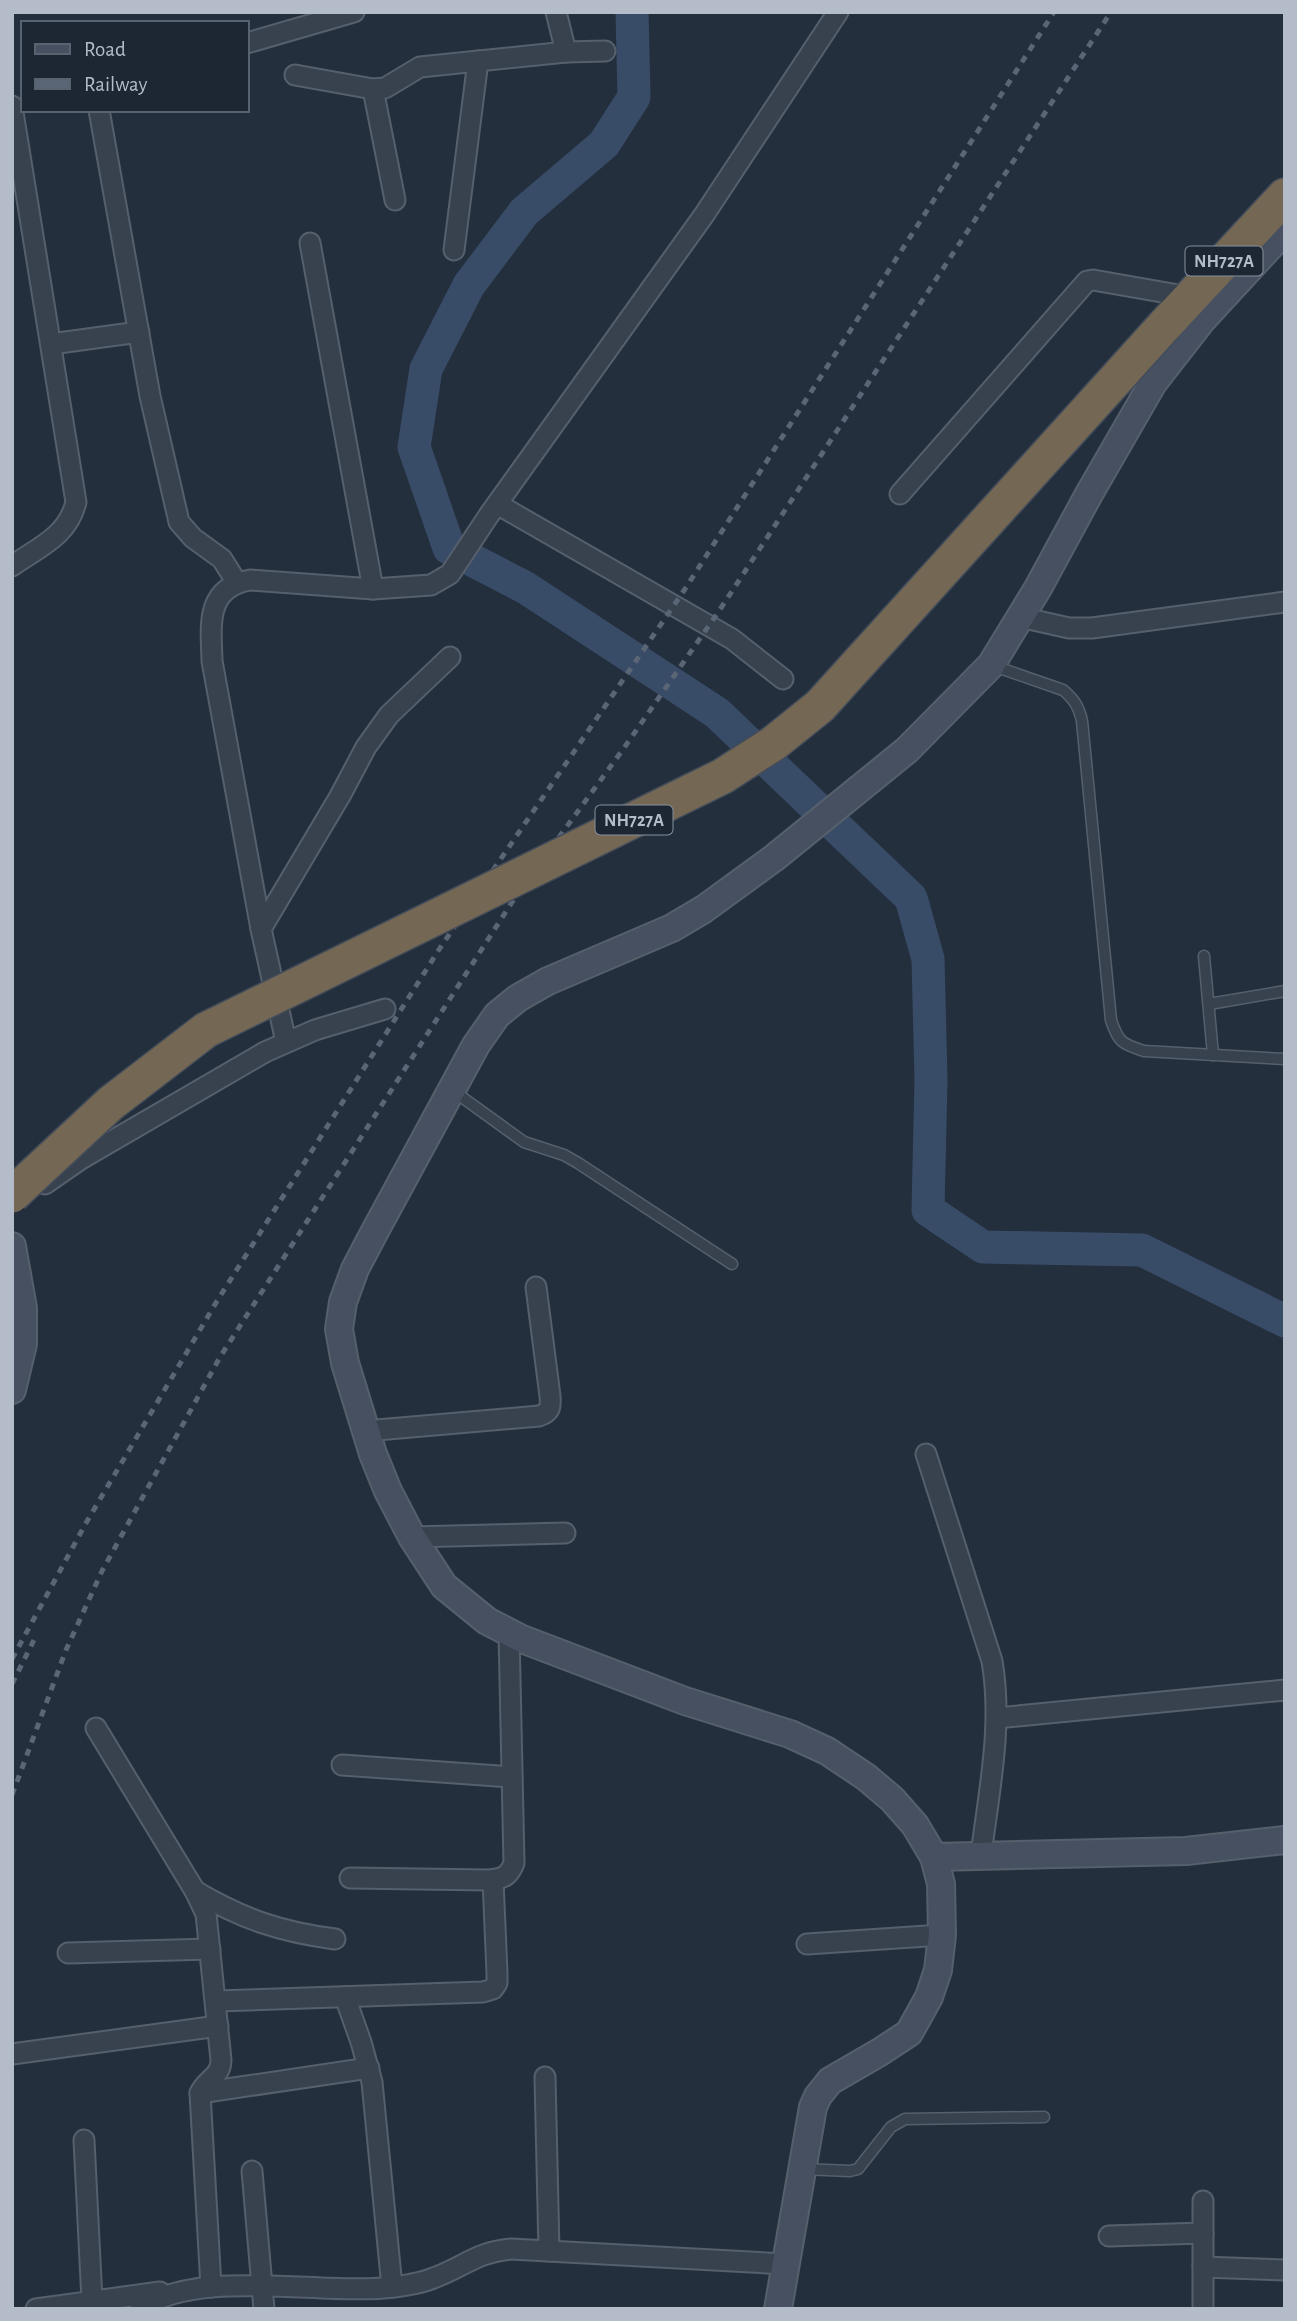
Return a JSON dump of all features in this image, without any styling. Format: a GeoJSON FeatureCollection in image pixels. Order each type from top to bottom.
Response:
{"type":"FeatureCollection","features":[{"type":"Feature","properties":{"kind":"highway","name":"NH727A"},"geometry":{"type":"LineString","coordinates":[[12,1195],[111,1104],[206,1030],[711,782],[774,743],[820,706],[1190,297],[1285,196]]}},
{"type":"Feature","properties":{"kind":"main road"},"geometry":{"type":"LineString","coordinates":[[778,2309],[813,2107],[818,2096],[830,2081],[909,2033],[929,1997],[937,1970],[942,1935],[941,1884],[934,1857],[915,1825],[892,1799],[866,1777],[827,1751],[790,1734],[685,1701],[509,1633],[487,1622],[444,1586],[412,1537],[388,1491],[365,1431],[345,1363],[339,1329],[343,1302],[360,1259],[496,1014],[548,981],[672,928],[704,909],[774,859],[907,750],[991,665],[1153,383],[1202,320],[1285,230]]}},
{"type":"Feature","properties":{"kind":"main road"},"geometry":{"type":"LineString","coordinates":[[12,1246],[23,1308],[23,1345],[12,1390]]}},
{"type":"Feature","properties":{"kind":"main road"},"geometry":{"type":"LineString","coordinates":[[934,1857],[1186,1851],[1285,1840]]}},
{"type":"Feature","properties":{"kind":"street"},"geometry":{"type":"LineString","coordinates":[[248,43],[354,12]]}},
{"type":"Feature","properties":{"kind":"street"},"geometry":{"type":"LineString","coordinates":[[556,12],[566,52]]}},
{"type":"Feature","properties":{"kind":"street"},"geometry":{"type":"LineString","coordinates":[[286,1042],[261,929],[212,661],[211,624],[215,605],[228,587],[250,580],[373,589],[431,585],[450,574],[704,215],[838,12]]}},
{"type":"Feature","properties":{"kind":"street"},"geometry":{"type":"LineString","coordinates":[[295,75],[373,89],[385,88],[420,67],[566,52],[605,51]]}},
{"type":"Feature","properties":{"kind":"street"},"geometry":{"type":"LineString","coordinates":[[454,250],[478,61]]}},
{"type":"Feature","properties":{"kind":"street"},"geometry":{"type":"LineString","coordinates":[[373,89],[395,200]]}},
{"type":"Feature","properties":{"kind":"street"},"geometry":{"type":"LineString","coordinates":[[12,106],[76,502],[72,517],[63,531],[12,566]]}},
{"type":"Feature","properties":{"kind":"street"},"geometry":{"type":"LineString","coordinates":[[99,112],[150,396],[179,522],[193,538],[222,559],[237,583]]}},
{"type":"Feature","properties":{"kind":"street"},"geometry":{"type":"LineString","coordinates":[[310,243],[373,589]]}},
{"type":"Feature","properties":{"kind":"street"},"geometry":{"type":"LineString","coordinates":[[900,494],[1087,281],[1190,297]]}},
{"type":"Feature","properties":{"kind":"street"},"geometry":{"type":"LineString","coordinates":[[51,344],[139,332]]}},
{"type":"Feature","properties":{"kind":"street"},"geometry":{"type":"LineString","coordinates":[[493,510],[732,639],[783,679]]}},
{"type":"Feature","properties":{"kind":"street"},"geometry":{"type":"LineString","coordinates":[[1020,617],[1069,628],[1092,628],[1285,602]]}},
{"type":"Feature","properties":{"kind":"street"},"geometry":{"type":"LineString","coordinates":[[261,929],[366,747],[389,715],[450,657]]}},
{"type":"Feature","properties":{"kind":"street"},"geometry":{"type":"LineString","coordinates":[[12,1211],[81,1159],[286,1042],[338,1022],[385,1009]]}},
{"type":"Feature","properties":{"kind":"street"},"geometry":{"type":"LineString","coordinates":[[365,1431],[539,1416],[547,1413],[551,1407],[536,1287]]}},
{"type":"Feature","properties":{"kind":"street"},"geometry":{"type":"LineString","coordinates":[[926,1454],[992,1661],[997,1691],[997,1718],[981,1855]]}},
{"type":"Feature","properties":{"kind":"street"},"geometry":{"type":"LineString","coordinates":[[412,1537],[565,1533]]}},
{"type":"Feature","properties":{"kind":"street"},"geometry":{"type":"LineString","coordinates":[[350,1878],[492,1880],[501,1879],[511,1872],[514,1863],[509,1633]]}},
{"type":"Feature","properties":{"kind":"street"},"geometry":{"type":"LineString","coordinates":[[997,1718],[1285,1690]]}},
{"type":"Feature","properties":{"kind":"street"},"geometry":{"type":"LineString","coordinates":[[96,1728],[195,1891],[206,1914],[221,2068],[219,2074],[205,2085],[200,2093],[202,2287]]}},
{"type":"Feature","properties":{"kind":"street"},"geometry":{"type":"LineString","coordinates":[[342,1765],[512,1777]]}},
{"type":"Feature","properties":{"kind":"street"},"geometry":{"type":"LineString","coordinates":[[216,2001],[483,1992],[493,1989],[497,1973],[492,1880]]}},
{"type":"Feature","properties":{"kind":"street"},"geometry":{"type":"LineString","coordinates":[[195,1891],[227,1910],[262,1924],[298,1934],[335,1939]]}},
{"type":"Feature","properties":{"kind":"street"},"geometry":{"type":"LineString","coordinates":[[807,1944],[942,1935]]}},
{"type":"Feature","properties":{"kind":"street"},"geometry":{"type":"LineString","coordinates":[[68,1953],[210,1948]]}},
{"type":"Feature","properties":{"kind":"street"},"geometry":{"type":"LineString","coordinates":[[345,1997],[369,2068],[392,2287]]}},
{"type":"Feature","properties":{"kind":"street"},"geometry":{"type":"LineString","coordinates":[[12,2054],[218,2026]]}},
{"type":"Feature","properties":{"kind":"street"},"geometry":{"type":"LineString","coordinates":[[200,2093],[369,2068]]}},
{"type":"Feature","properties":{"kind":"street"},"geometry":{"type":"LineString","coordinates":[[545,2077],[549,2251]]}},
{"type":"Feature","properties":{"kind":"street"},"geometry":{"type":"LineString","coordinates":[[83,2140],[92,2301]]}},
{"type":"Feature","properties":{"kind":"street"},"geometry":{"type":"LineString","coordinates":[[251,2171],[264,2309]]}},
{"type":"Feature","properties":{"kind":"street"},"geometry":{"type":"LineString","coordinates":[[1203,2201],[1203,2309]]}},
{"type":"Feature","properties":{"kind":"street"},"geometry":{"type":"LineString","coordinates":[[1110,2236],[1203,2233]]}},
{"type":"Feature","properties":{"kind":"street"},"geometry":{"type":"LineString","coordinates":[[36,2309],[202,2287],[392,2287],[436,2277],[476,2256],[495,2251],[549,2251],[786,2264]]}},
{"type":"Feature","properties":{"kind":"street"},"geometry":{"type":"LineString","coordinates":[[1203,2267],[1285,2270]]}},
{"type":"Feature","properties":{"kind":"street"},"geometry":{"type":"LineString","coordinates":[[140,2309],[165,2295],[202,2287]]}},
{"type":"Feature","properties":{"kind":"lane"},"geometry":{"type":"LineString","coordinates":[[991,665],[1063,690],[1079,707],[1111,1020],[1117,1038],[1128,1046],[1144,1051],[1285,1059]]}},
{"type":"Feature","properties":{"kind":"lane"},"geometry":{"type":"LineString","coordinates":[[1204,956],[1213,1055]]}},
{"type":"Feature","properties":{"kind":"lane"},"geometry":{"type":"LineString","coordinates":[[1209,1004],[1285,991]]}},
{"type":"Feature","properties":{"kind":"lane"},"geometry":{"type":"LineString","coordinates":[[452,1089],[524,1142],[564,1155],[578,1163],[732,1264]]}},
{"type":"Feature","properties":{"kind":"lane"},"geometry":{"type":"LineString","coordinates":[[803,2169],[858,2169],[891,2127],[905,2119],[1044,2117]]}},
{"type":"Feature","properties":{"kind":"waterway"},"geometry":{"type":"LineString","coordinates":[[632,12],[634,97],[604,144],[524,212],[469,285],[426,369],[414,447],[449,548],[526,588],[717,713],[911,898],[928,959],[931,1080],[928,1210],[983,1247],[1142,1250],[1285,1321]]}},
{"type":"Feature","properties":{"kind":"railway"},"geometry":{"type":"LineString","coordinates":[[12,1659],[86,1523],[217,1301],[440,948],[685,589],[1054,12]]}},
{"type":"Feature","properties":{"kind":"railway"},"geometry":{"type":"LineString","coordinates":[[12,1795],[66,1650],[102,1571],[220,1357],[514,899],[719,611],[1111,12]]}},
{"type":"Feature","properties":{"kind":"railway"},"geometry":{"type":"LineString","coordinates":[[12,1684],[37,1634]]}}]}
